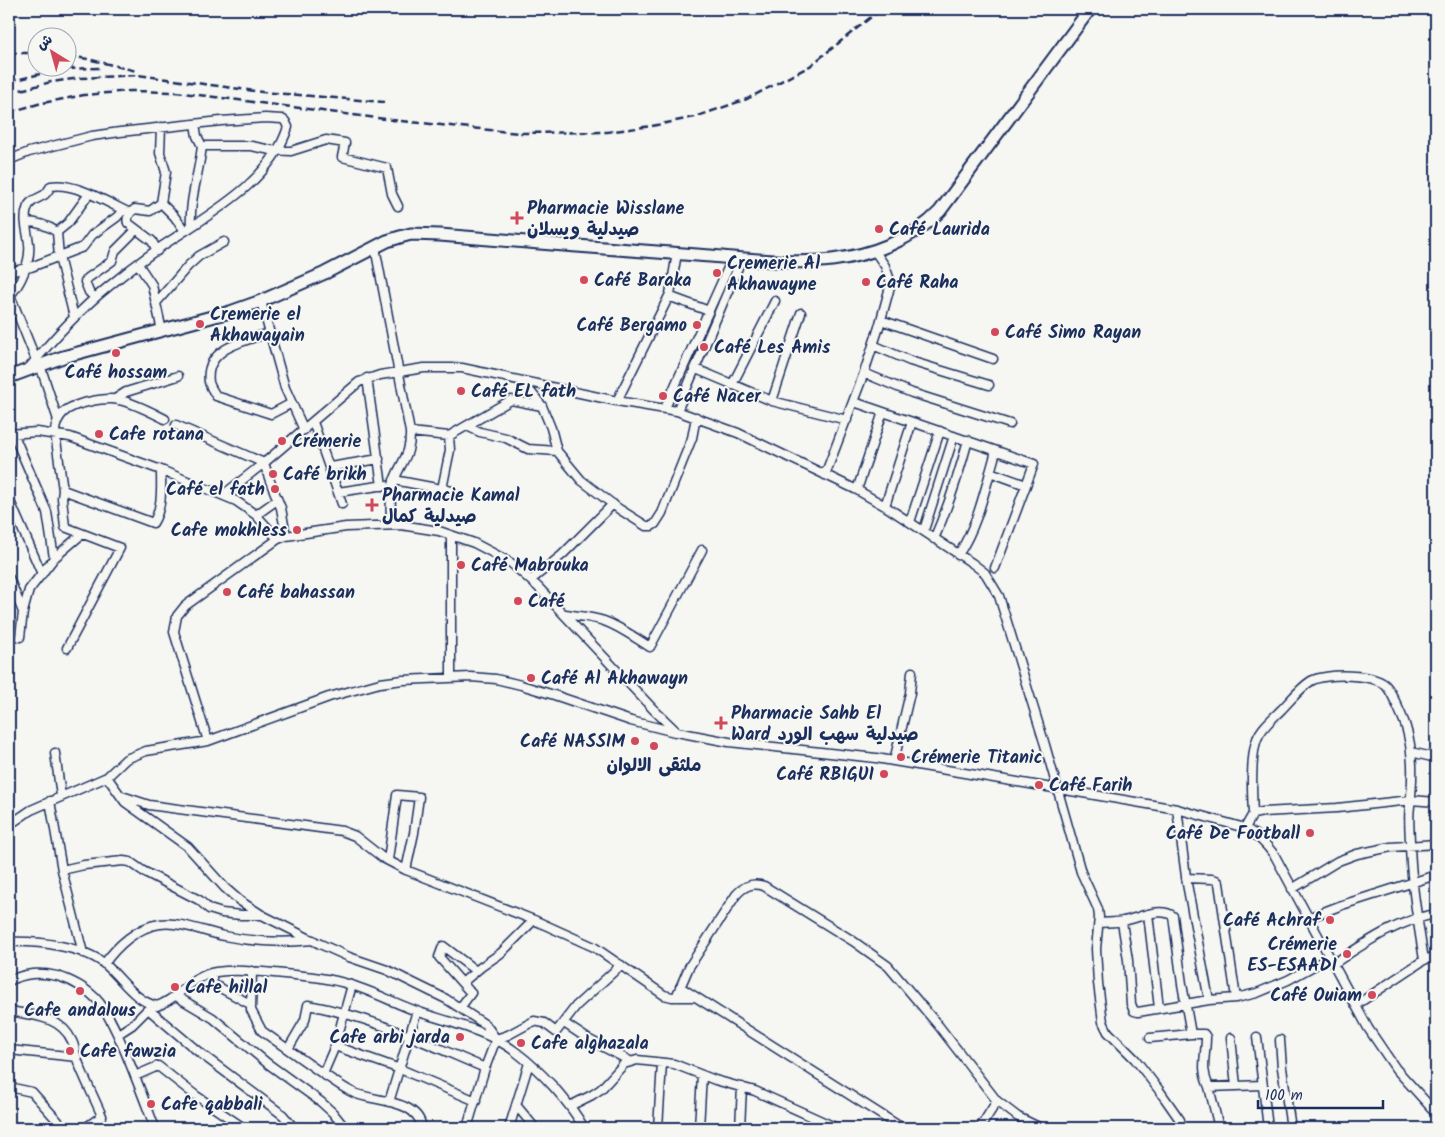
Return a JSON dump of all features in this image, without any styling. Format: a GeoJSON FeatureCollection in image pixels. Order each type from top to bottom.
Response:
{"type":"FeatureCollection","features":[{"type":"Feature","properties":{"kind":"street"},"geometry":{"type":"LineString","coordinates":[[38,362],[230,312],[261,301],[324,273],[400,236],[426,234],[738,258],[817,261],[874,250],[920,230],[940,211],[1090,9]]}},
{"type":"Feature","properties":{"kind":"street"},"geometry":{"type":"LineString","coordinates":[[9,160],[29,152],[92,136],[160,127],[265,118],[282,119],[288,127],[282,143],[253,181],[233,198],[157,250],[95,298],[74,317],[38,362],[28,369],[9,377]]}},
{"type":"Feature","properties":{"kind":"street"},"geometry":{"type":"LineString","coordinates":[[188,229],[190,211],[199,174],[202,146],[197,136],[195,124]]}},
{"type":"Feature","properties":{"kind":"street"},"geometry":{"type":"LineString","coordinates":[[9,272],[27,268],[83,247],[92,235],[118,217],[135,210],[150,211],[161,203],[166,172],[160,153],[160,127]]}},
{"type":"Feature","properties":{"kind":"street"},"geometry":{"type":"LineString","coordinates":[[202,146],[251,146],[291,151],[326,140],[345,144],[342,157],[388,168],[392,194],[398,206]]}},
{"type":"Feature","properties":{"kind":"street"},"geometry":{"type":"LineString","coordinates":[[58,420],[38,362],[9,296],[27,268],[30,247],[26,222],[27,209],[30,204],[45,194],[51,186],[63,186],[89,194],[127,212]]}},
{"type":"Feature","properties":{"kind":"street"},"geometry":{"type":"LineString","coordinates":[[57,232],[68,223],[89,194]]}},
{"type":"Feature","properties":{"kind":"street"},"geometry":{"type":"LineString","coordinates":[[161,203],[188,229]]}},
{"type":"Feature","properties":{"kind":"street"},"geometry":{"type":"LineString","coordinates":[[127,212],[127,221],[152,241],[157,250]]}},
{"type":"Feature","properties":{"kind":"street"},"geometry":{"type":"LineString","coordinates":[[26,222],[44,224],[57,232]]}},
{"type":"Feature","properties":{"kind":"street"},"geometry":{"type":"LineString","coordinates":[[95,298],[89,292],[85,282],[112,261],[115,251],[136,230]]}},
{"type":"Feature","properties":{"kind":"street"},"geometry":{"type":"LineString","coordinates":[[57,232],[59,257],[74,317]]}},
{"type":"Feature","properties":{"kind":"street"},"geometry":{"type":"LineString","coordinates":[[156,303],[194,261],[224,242]]}},
{"type":"Feature","properties":{"kind":"street"},"geometry":{"type":"LineString","coordinates":[[375,247],[410,432],[410,448],[394,482],[391,498],[391,525]]}},
{"type":"Feature","properties":{"kind":"street"},"geometry":{"type":"LineString","coordinates":[[825,475],[864,373],[891,283],[885,266],[874,250]]}},
{"type":"Feature","properties":{"kind":"street"},"geometry":{"type":"LineString","coordinates":[[617,401],[670,294],[677,253]]}},
{"type":"Feature","properties":{"kind":"street"},"geometry":{"type":"LineString","coordinates":[[665,408],[708,311],[738,258]]}},
{"type":"Feature","properties":{"kind":"street"},"geometry":{"type":"LineString","coordinates":[[677,411],[696,369],[738,258]]}},
{"type":"Feature","properties":{"kind":"street"},"geometry":{"type":"LineString","coordinates":[[138,264],[152,286],[162,331]]}},
{"type":"Feature","properties":{"kind":"street"},"geometry":{"type":"LineString","coordinates":[[670,294],[674,299],[708,311]]}},
{"type":"Feature","properties":{"kind":"street"},"geometry":{"type":"LineString","coordinates":[[261,301],[285,388],[304,430]]}},
{"type":"Feature","properties":{"kind":"street"},"geometry":{"type":"LineString","coordinates":[[732,385],[775,302]]}},
{"type":"Feature","properties":{"kind":"street"},"geometry":{"type":"LineString","coordinates":[[772,401],[801,313]]}},
{"type":"Feature","properties":{"kind":"street"},"geometry":{"type":"LineString","coordinates":[[881,320],[993,359]]}},
{"type":"Feature","properties":{"kind":"street"},"geometry":{"type":"LineString","coordinates":[[270,333],[233,344],[220,354],[210,366],[209,383],[216,396],[271,414],[292,403]]}},
{"type":"Feature","properties":{"kind":"street"},"geometry":{"type":"LineString","coordinates":[[873,345],[910,361],[988,386]]}},
{"type":"Feature","properties":{"kind":"street"},"geometry":{"type":"LineString","coordinates":[[224,495],[352,388],[367,378],[399,371],[442,367],[462,368],[617,401],[665,408],[696,417],[738,433],[857,490],[910,522],[972,563],[984,573],[999,596],[1042,735],[1081,872],[1098,909],[1099,923],[1096,950],[1103,1022],[1108,1032],[1135,1059],[1180,1120]]}},
{"type":"Feature","properties":{"kind":"street"},"geometry":{"type":"LineString","coordinates":[[696,369],[772,401],[846,420]]}},
{"type":"Feature","properties":{"kind":"street"},"geometry":{"type":"LineString","coordinates":[[864,373],[912,393],[1010,424]]}},
{"type":"Feature","properties":{"kind":"street"},"geometry":{"type":"LineString","coordinates":[[115,399],[126,392],[178,376]]}},
{"type":"Feature","properties":{"kind":"street"},"geometry":{"type":"LineString","coordinates":[[367,378],[382,486]]}},
{"type":"Feature","properties":{"kind":"street"},"geometry":{"type":"LineString","coordinates":[[523,382],[542,406],[552,428],[557,451],[581,480],[612,504],[646,526],[656,524],[662,513],[692,438],[696,417]]}},
{"type":"Feature","properties":{"kind":"street"},"geometry":{"type":"LineString","coordinates":[[65,527],[63,490],[54,434],[58,420],[63,413],[73,407],[103,399],[115,399],[127,402],[166,419]]}},
{"type":"Feature","properties":{"kind":"street"},"geometry":{"type":"LineString","coordinates":[[410,432],[449,436],[511,400],[542,406]]}},
{"type":"Feature","properties":{"kind":"street"},"geometry":{"type":"LineString","coordinates":[[854,402],[1034,464],[995,568]]}},
{"type":"Feature","properties":{"kind":"street"},"geometry":{"type":"LineString","coordinates":[[857,490],[884,412]]}},
{"type":"Feature","properties":{"kind":"street"},"geometry":{"type":"LineString","coordinates":[[313,422],[342,504]]}},
{"type":"Feature","properties":{"kind":"street"},"geometry":{"type":"LineString","coordinates":[[885,506],[912,422]]}},
{"type":"Feature","properties":{"kind":"street"},"geometry":{"type":"LineString","coordinates":[[176,425],[264,463],[281,508],[286,536]]}},
{"type":"Feature","properties":{"kind":"street"},"geometry":{"type":"LineString","coordinates":[[467,426],[480,432],[506,438],[528,449],[557,451]]}},
{"type":"Feature","properties":{"kind":"street"},"geometry":{"type":"LineString","coordinates":[[910,522],[940,431]]}},
{"type":"Feature","properties":{"kind":"street"},"geometry":{"type":"LineString","coordinates":[[54,558],[49,519],[11,433],[37,432],[54,434],[92,444],[224,495],[236,500],[256,515],[278,539]]}},
{"type":"Feature","properties":{"kind":"street"},"geometry":{"type":"LineString","coordinates":[[442,489],[450,450],[449,436]]}},
{"type":"Feature","properties":{"kind":"street"},"geometry":{"type":"LineString","coordinates":[[924,530],[954,436]]}},
{"type":"Feature","properties":{"kind":"street"},"geometry":{"type":"LineString","coordinates":[[934,539],[946,511],[968,440]]}},
{"type":"Feature","properties":{"kind":"street"},"geometry":{"type":"LineString","coordinates":[[958,555],[971,531],[995,455],[994,450]]}},
{"type":"Feature","properties":{"kind":"street"},"geometry":{"type":"LineString","coordinates":[[330,467],[378,460]]}},
{"type":"Feature","properties":{"kind":"street"},"geometry":{"type":"LineString","coordinates":[[63,490],[152,523],[157,516],[161,499],[161,470]]}},
{"type":"Feature","properties":{"kind":"street"},"geometry":{"type":"LineString","coordinates":[[990,472],[1026,486]]}},
{"type":"Feature","properties":{"kind":"street"},"geometry":{"type":"LineString","coordinates":[[338,492],[382,486],[394,482],[452,491]]}},
{"type":"Feature","properties":{"kind":"street"},"geometry":{"type":"LineString","coordinates":[[9,499],[42,574]]}},
{"type":"Feature","properties":{"kind":"street"},"geometry":{"type":"LineString","coordinates":[[256,515],[277,500]]}},
{"type":"Feature","properties":{"kind":"street"},"geometry":{"type":"LineString","coordinates":[[531,580],[562,555],[612,504]]}},
{"type":"Feature","properties":{"kind":"street"},"geometry":{"type":"LineString","coordinates":[[208,741],[174,632],[176,619],[185,606],[278,539],[286,536],[346,528],[391,525],[428,528],[451,535],[474,543],[511,563],[565,614],[622,677],[677,732]]}},
{"type":"Feature","properties":{"kind":"street"},"geometry":{"type":"LineString","coordinates":[[50,531],[65,527],[120,548],[67,648]]}},
{"type":"Feature","properties":{"kind":"street"},"geometry":{"type":"LineString","coordinates":[[20,637],[23,612],[29,590],[54,558],[82,534]]}},
{"type":"Feature","properties":{"kind":"street"},"geometry":{"type":"LineString","coordinates":[[451,535],[451,678]]}},
{"type":"Feature","properties":{"kind":"street"},"geometry":{"type":"LineString","coordinates":[[565,614],[590,617],[612,624],[650,648],[702,550]]}},
{"type":"Feature","properties":{"kind":"street"},"geometry":{"type":"LineString","coordinates":[[9,578],[23,612]]}},
{"type":"Feature","properties":{"kind":"street"},"geometry":{"type":"LineString","coordinates":[[894,762],[910,694],[912,672]]}},
{"type":"Feature","properties":{"kind":"street"},"geometry":{"type":"LineString","coordinates":[[1245,828],[1253,814],[1252,787],[1256,740],[1266,725],[1311,681],[1318,678],[1334,676],[1366,677],[1386,686],[1405,724],[1410,752],[1413,774],[1410,806],[1410,845],[1417,918],[1424,960]]}},
{"type":"Feature","properties":{"kind":"street"},"geometry":{"type":"LineString","coordinates":[[9,825],[26,812],[107,777],[126,759],[139,753],[208,741],[343,692],[403,680],[471,677],[521,684],[625,719],[729,742],[777,746],[894,762],[1177,809],[1245,828],[1254,832],[1267,845],[1368,1028],[1396,1069],[1436,1114]]}},
{"type":"Feature","properties":{"kind":"street"},"geometry":{"type":"LineString","coordinates":[[1410,752],[1436,758]]}},
{"type":"Feature","properties":{"kind":"street"},"geometry":{"type":"LineString","coordinates":[[55,753],[61,796]]}},
{"type":"Feature","properties":{"kind":"street"},"geometry":{"type":"LineString","coordinates":[[107,777],[131,808],[188,847],[233,896],[262,915],[349,957],[387,970],[460,1008],[486,1025],[496,1039]]}},
{"type":"Feature","properties":{"kind":"street"},"geometry":{"type":"LineString","coordinates":[[120,795],[149,805],[342,831],[355,836],[388,860],[406,870],[534,920],[594,947],[664,995],[695,997]]}},
{"type":"Feature","properties":{"kind":"street"},"geometry":{"type":"LineString","coordinates":[[388,860],[397,795],[419,797],[406,870]]}},
{"type":"Feature","properties":{"kind":"street"},"geometry":{"type":"LineString","coordinates":[[1253,814],[1411,800],[1436,802]]}},
{"type":"Feature","properties":{"kind":"street"},"geometry":{"type":"LineString","coordinates":[[50,801],[62,870],[83,952]]}},
{"type":"Feature","properties":{"kind":"street"},"geometry":{"type":"LineString","coordinates":[[1177,809],[1186,878],[1209,1000]]}},
{"type":"Feature","properties":{"kind":"street"},"geometry":{"type":"LineString","coordinates":[[1292,890],[1338,861],[1357,854],[1391,847],[1436,844]]}},
{"type":"Feature","properties":{"kind":"street"},"geometry":{"type":"LineString","coordinates":[[62,870],[84,865],[130,862],[143,872],[199,900],[209,909],[222,913],[262,915]]}},
{"type":"Feature","properties":{"kind":"street"},"geometry":{"type":"LineString","coordinates":[[1308,918],[1436,875]]}},
{"type":"Feature","properties":{"kind":"street"},"geometry":{"type":"LineString","coordinates":[[1186,878],[1212,879],[1219,883],[1236,998]]}},
{"type":"Feature","properties":{"kind":"street"},"geometry":{"type":"LineString","coordinates":[[676,997],[689,966],[739,892],[744,887],[755,883],[764,886],[853,941],[888,966],[938,1025],[997,1101],[1018,1117],[1041,1128]]}},
{"type":"Feature","properties":{"kind":"street"},"geometry":{"type":"LineString","coordinates":[[1099,923],[1122,922],[1148,914],[1172,914],[1174,917],[1182,984],[1192,1034]]}},
{"type":"Feature","properties":{"kind":"street"},"geometry":{"type":"LineString","coordinates":[[1148,914],[1159,1008]]}},
{"type":"Feature","properties":{"kind":"street"},"geometry":{"type":"LineString","coordinates":[[1122,922],[1133,1009],[1138,1012],[1209,1000],[1236,998],[1257,993],[1331,960],[1417,918],[1436,914]]}},
{"type":"Feature","properties":{"kind":"street"},"geometry":{"type":"LineString","coordinates":[[462,983],[501,953],[534,920]]}},
{"type":"Feature","properties":{"kind":"street"},"geometry":{"type":"LineString","coordinates":[[104,964],[111,954],[126,941],[144,930],[161,924],[259,941],[296,942],[313,940]]}},
{"type":"Feature","properties":{"kind":"street"},"geometry":{"type":"LineString","coordinates":[[9,942],[35,943],[83,952],[104,964],[200,1053],[282,1116],[294,1128]]}},
{"type":"Feature","properties":{"kind":"street"},"geometry":{"type":"LineString","coordinates":[[460,1008],[471,993],[440,958],[443,946],[476,971]]}},
{"type":"Feature","properties":{"kind":"street"},"geometry":{"type":"LineString","coordinates":[[1356,1005],[1424,960],[1436,956]]}},
{"type":"Feature","properties":{"kind":"street"},"geometry":{"type":"LineString","coordinates":[[496,1039],[508,1035],[532,1021],[544,1023],[556,1032],[576,1006],[621,965]]}},
{"type":"Feature","properties":{"kind":"street"},"geometry":{"type":"LineString","coordinates":[[118,1034],[132,1025],[150,1007],[159,1006],[176,996],[198,978],[211,973],[252,971],[314,977],[352,985],[417,1011],[496,1039],[529,1063],[570,1106],[584,1128]]}},
{"type":"Feature","properties":{"kind":"street"},"geometry":{"type":"LineString","coordinates":[[252,971],[250,1004],[253,1017],[262,1031],[353,1093],[412,1110],[420,1119],[422,1128]]}},
{"type":"Feature","properties":{"kind":"street"},"geometry":{"type":"LineString","coordinates":[[9,982],[26,974],[39,973],[64,978],[92,994],[99,1002],[118,1034],[156,1128]]}},
{"type":"Feature","properties":{"kind":"street"},"geometry":{"type":"LineString","coordinates":[[211,973],[213,984],[250,1004]]}},
{"type":"Feature","properties":{"kind":"street"},"geometry":{"type":"LineString","coordinates":[[323,1074],[335,1046],[352,985]]}},
{"type":"Feature","properties":{"kind":"street"},"geometry":{"type":"LineString","coordinates":[[680,987],[902,1128]]}},
{"type":"Feature","properties":{"kind":"street"},"geometry":{"type":"LineString","coordinates":[[176,996],[213,1018],[267,1063],[321,1102],[345,1128]]}},
{"type":"Feature","properties":{"kind":"street"},"geometry":{"type":"LineString","coordinates":[[288,1049],[305,1020],[308,1005],[344,1012],[410,1036],[485,1068]]}},
{"type":"Feature","properties":{"kind":"street"},"geometry":{"type":"LineString","coordinates":[[9,1011],[40,1016],[60,1026],[71,1038],[76,1057],[102,1116],[85,1128]]}},
{"type":"Feature","properties":{"kind":"street"},"geometry":{"type":"LineString","coordinates":[[389,1102],[417,1011]]}},
{"type":"Feature","properties":{"kind":"street"},"geometry":{"type":"LineString","coordinates":[[564,1023],[588,1039],[630,1061],[674,1064],[702,1075],[755,1091],[836,1128]]}},
{"type":"Feature","properties":{"kind":"street"},"geometry":{"type":"LineString","coordinates":[[1150,1038],[1204,1034],[1206,1037],[1203,1067],[1219,1128]]}},
{"type":"Feature","properties":{"kind":"street"},"geometry":{"type":"LineString","coordinates":[[1257,1037],[1268,1128]]}},
{"type":"Feature","properties":{"kind":"street"},"geometry":{"type":"LineString","coordinates":[[1231,1038],[1236,1086]]}},
{"type":"Feature","properties":{"kind":"street"},"geometry":{"type":"LineString","coordinates":[[467,1128],[496,1039]]}},
{"type":"Feature","properties":{"kind":"street"},"geometry":{"type":"LineString","coordinates":[[1280,1040],[1282,1068],[1292,1128]]}},
{"type":"Feature","properties":{"kind":"street"},"geometry":{"type":"LineString","coordinates":[[335,1046],[400,1069],[476,1101]]}},
{"type":"Feature","properties":{"kind":"street"},"geometry":{"type":"LineString","coordinates":[[9,1050],[76,1057]]}},
{"type":"Feature","properties":{"kind":"street"},"geometry":{"type":"LineString","coordinates":[[570,1106],[597,1092],[618,1069],[630,1061]]}},
{"type":"Feature","properties":{"kind":"street"},"geometry":{"type":"LineString","coordinates":[[510,1128],[529,1063]]}},
{"type":"Feature","properties":{"kind":"street"},"geometry":{"type":"LineString","coordinates":[[658,1128],[662,1063]]}},
{"type":"Feature","properties":{"kind":"street"},"geometry":{"type":"LineString","coordinates":[[135,1076],[158,1066],[195,1095],[244,1128]]}},
{"type":"Feature","properties":{"kind":"street"},"geometry":{"type":"LineString","coordinates":[[699,1128],[702,1075]]}},
{"type":"Feature","properties":{"kind":"street"},"geometry":{"type":"LineString","coordinates":[[1209,1087],[1263,1085]]}},
{"type":"Feature","properties":{"kind":"street"},"geometry":{"type":"LineString","coordinates":[[9,1087],[32,1092],[64,1128]]}},
{"type":"Feature","properties":{"kind":"street"},"geometry":{"type":"LineString","coordinates":[[740,1128],[742,1087]]}},
{"type":"Feature","properties":{"kind":"street"},"geometry":{"type":"LineString","coordinates":[[980,1128],[997,1101]]}},
{"type":"Feature","properties":{"kind":"street"},"geometry":{"type":"LineString","coordinates":[[516,1105],[535,1128]]}},
{"type":"Feature","properties":{"kind":"railway"},"geometry":{"type":"LineString","coordinates":[[9,112],[84,95],[130,91],[176,92],[392,120],[519,133],[607,132],[652,126],[695,117],[747,99],[810,66],[881,9]]}},
{"type":"Feature","properties":{"kind":"railway"},"geometry":{"type":"LineString","coordinates":[[9,53],[28,53]]}},
{"type":"Feature","properties":{"kind":"railway"},"geometry":{"type":"LineString","coordinates":[[78,58],[136,71]]}},
{"type":"Feature","properties":{"kind":"railway"},"geometry":{"type":"LineString","coordinates":[[9,82],[59,69],[103,68]]}},
{"type":"Feature","properties":{"kind":"railway"},"geometry":{"type":"LineString","coordinates":[[9,93],[51,82],[81,78],[138,75],[262,92],[384,102]]}},
{"type":"Feature","properties":{"kind":"place","name":"Pharmacie Wisslane صيدلية ويسلان"},"geometry":{"type":"Point","coordinates":[517,218]}},
{"type":"Feature","properties":{"kind":"place","name":"Café Laurida"},"geometry":{"type":"Point","coordinates":[879,229]}},
{"type":"Feature","properties":{"kind":"place","name":"Cremerie Al Akhawayne"},"geometry":{"type":"Point","coordinates":[717,273]}},
{"type":"Feature","properties":{"kind":"place","name":"Café Baraka"},"geometry":{"type":"Point","coordinates":[584,280]}},
{"type":"Feature","properties":{"kind":"place","name":"Café Raha"},"geometry":{"type":"Point","coordinates":[866,282]}},
{"type":"Feature","properties":{"kind":"place","name":"Cremerie el Akhawayain"},"geometry":{"type":"Point","coordinates":[200,324]}},
{"type":"Feature","properties":{"kind":"place","name":"Café Bergamo"},"geometry":{"type":"Point","coordinates":[697,325]}},
{"type":"Feature","properties":{"kind":"place","name":"Café Simo Rayan"},"geometry":{"type":"Point","coordinates":[995,332]}},
{"type":"Feature","properties":{"kind":"place","name":"Café Les Amis"},"geometry":{"type":"Point","coordinates":[704,347]}},
{"type":"Feature","properties":{"kind":"place","name":"Café hossam"},"geometry":{"type":"Point","coordinates":[116,353]}},
{"type":"Feature","properties":{"kind":"place","name":"Café EL fath"},"geometry":{"type":"Point","coordinates":[461,391]}},
{"type":"Feature","properties":{"kind":"place","name":"Café Nacer"},"geometry":{"type":"Point","coordinates":[663,396]}},
{"type":"Feature","properties":{"kind":"place","name":"Cafe rotana"},"geometry":{"type":"Point","coordinates":[99,434]}},
{"type":"Feature","properties":{"kind":"place","name":"Crémerie"},"geometry":{"type":"Point","coordinates":[282,441]}},
{"type":"Feature","properties":{"kind":"place","name":"Café brikh"},"geometry":{"type":"Point","coordinates":[273,474]}},
{"type":"Feature","properties":{"kind":"place","name":"Café el fath"},"geometry":{"type":"Point","coordinates":[275,489]}},
{"type":"Feature","properties":{"kind":"place","name":"Pharmacie Kamal صيدلية كمال"},"geometry":{"type":"Point","coordinates":[372,505]}},
{"type":"Feature","properties":{"kind":"place","name":"Cafe mokhless"},"geometry":{"type":"Point","coordinates":[297,530]}},
{"type":"Feature","properties":{"kind":"place","name":"Café Mabrouka"},"geometry":{"type":"Point","coordinates":[461,565]}},
{"type":"Feature","properties":{"kind":"place","name":"Café bahassan"},"geometry":{"type":"Point","coordinates":[227,592]}},
{"type":"Feature","properties":{"kind":"place","name":"Café"},"geometry":{"type":"Point","coordinates":[518,601]}},
{"type":"Feature","properties":{"kind":"place","name":"Café Al Akhawayn"},"geometry":{"type":"Point","coordinates":[531,678]}},
{"type":"Feature","properties":{"kind":"place","name":"Pharmacie Sahb El Ward صيدلية سهب الورد"},"geometry":{"type":"Point","coordinates":[721,723]}},
{"type":"Feature","properties":{"kind":"place","name":"Café NASSIM"},"geometry":{"type":"Point","coordinates":[635,741]}},
{"type":"Feature","properties":{"kind":"place","name":"ملثقى الالوان"},"geometry":{"type":"Point","coordinates":[654,746]}},
{"type":"Feature","properties":{"kind":"place","name":"Crémerie Titanic"},"geometry":{"type":"Point","coordinates":[901,757]}},
{"type":"Feature","properties":{"kind":"place","name":"Café RBIGUI"},"geometry":{"type":"Point","coordinates":[884,774]}},
{"type":"Feature","properties":{"kind":"place","name":"Café Farih"},"geometry":{"type":"Point","coordinates":[1039,785]}},
{"type":"Feature","properties":{"kind":"place","name":"Café De Football"},"geometry":{"type":"Point","coordinates":[1310,833]}},
{"type":"Feature","properties":{"kind":"place","name":"Café Achraf"},"geometry":{"type":"Point","coordinates":[1330,920]}},
{"type":"Feature","properties":{"kind":"place","name":"Crémerie ES-ESAADI"},"geometry":{"type":"Point","coordinates":[1347,954]}},
{"type":"Feature","properties":{"kind":"place","name":"Cafe hillal"},"geometry":{"type":"Point","coordinates":[175,987]}},
{"type":"Feature","properties":{"kind":"place","name":"Cafe andalous"},"geometry":{"type":"Point","coordinates":[80,991]}},
{"type":"Feature","properties":{"kind":"place","name":"Café Ouiam"},"geometry":{"type":"Point","coordinates":[1372,995]}},
{"type":"Feature","properties":{"kind":"place","name":"Cafe arbi jarda"},"geometry":{"type":"Point","coordinates":[460,1037]}},
{"type":"Feature","properties":{"kind":"place","name":"Cafe alghazala"},"geometry":{"type":"Point","coordinates":[521,1043]}},
{"type":"Feature","properties":{"kind":"place","name":"Cafe fawzia"},"geometry":{"type":"Point","coordinates":[70,1051]}},
{"type":"Feature","properties":{"kind":"place","name":"Cafe qabbali"},"geometry":{"type":"Point","coordinates":[151,1104]}}]}
